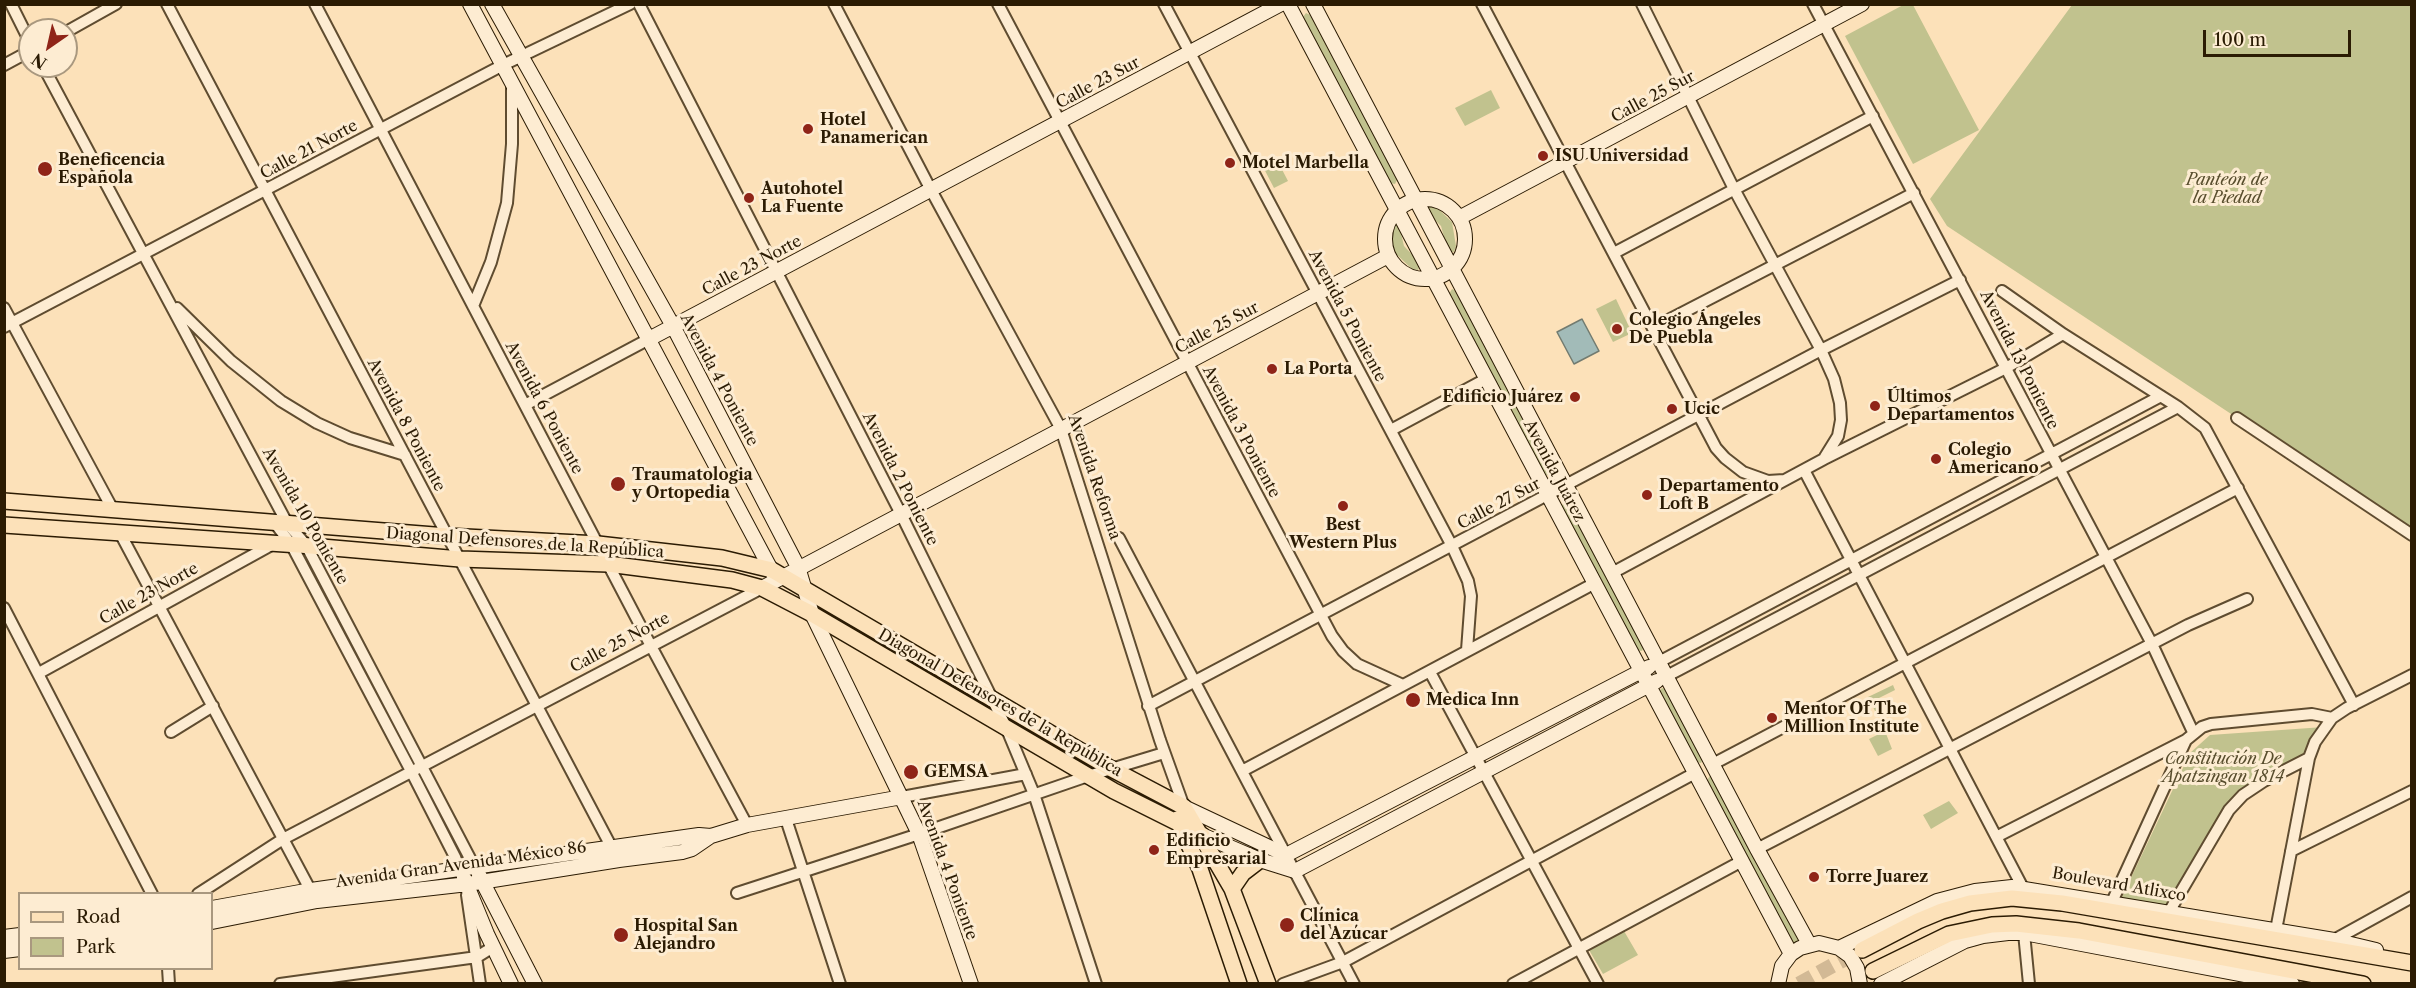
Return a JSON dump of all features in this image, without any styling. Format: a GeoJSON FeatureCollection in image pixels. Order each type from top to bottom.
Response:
{"type":"FeatureCollection","features":[{"type":"Feature","properties":{"kind":"main road"},"geometry":{"type":"LineString","coordinates":[[470,4],[777,575],[785,599]]}},
{"type":"Feature","properties":{"kind":"main road","name":"Avenida 4 Poniente"},"geometry":{"type":"LineString","coordinates":[[492,4],[673,326],[798,567],[812,614],[919,834],[971,984]]}},
{"type":"Feature","properties":{"kind":"main road","name":"Calle 23 Sur"},"geometry":{"type":"LineString","coordinates":[[931,190],[1281,4]]}},
{"type":"Feature","properties":{"kind":"main road","name":"Avenida Juárez"},"geometry":{"type":"LineString","coordinates":[[1288,4],[1791,954]]}},
{"type":"Feature","properties":{"kind":"main road","name":"Avenida Juárez"},"geometry":{"type":"LineString","coordinates":[[1313,4],[1567,485],[1611,573],[1809,944]]}},
{"type":"Feature","properties":{"kind":"main road","name":"Calle 25 Sur"},"geometry":{"type":"LineString","coordinates":[[1459,218],[1862,4]]}},
{"type":"Feature","properties":{"kind":"main road","name":"Calle 23 Norte"},"geometry":{"type":"LineString","coordinates":[[649,339],[931,190]]}},
{"type":"Feature","properties":{"kind":"main road"},"geometry":{"type":"LineString","coordinates":[[1428,199],[1441,202],[1451,209],[1459,218],[1465,239],[1460,260],[1452,269],[1433,279],[1412,277],[1402,272],[1388,256],[1385,235],[1387,224],[1397,210],[1416,200],[1428,199]]}},
{"type":"Feature","properties":{"kind":"main road","name":"Calle 25 Sur"},"geometry":{"type":"LineString","coordinates":[[1061,429],[1388,256]]}},
{"type":"Feature","properties":{"kind":"main road","name":"Calle 25 Norte"},"geometry":{"type":"LineString","coordinates":[[762,588],[777,575],[798,567],[1061,429]]}},
{"type":"Feature","properties":{"kind":"main road","name":"Diagonal Defensores de la República"},"geometry":{"type":"LineString","coordinates":[[4,501],[447,536],[598,544],[722,558],[777,575],[805,588],[1110,768],[1165,798],[1286,855]]}},
{"type":"Feature","properties":{"kind":"main road","name":"Diagonal Defensores de la República"},"geometry":{"type":"LineString","coordinates":[[4,525],[275,543],[460,559],[608,564],[732,580],[762,588],[812,614],[1088,776],[1202,835],[1260,860],[1295,871]]}},
{"type":"Feature","properties":{"kind":"main road"},"geometry":{"type":"LineString","coordinates":[[1286,855],[1659,662]]}},
{"type":"Feature","properties":{"kind":"main road"},"geometry":{"type":"LineString","coordinates":[[1295,871],[1667,676]]}},
{"type":"Feature","properties":{"kind":"main road","name":"Avenida Gran Avenida México 86"},"geometry":{"type":"LineString","coordinates":[[213,908],[616,854],[682,852],[702,844],[711,836],[747,825],[902,797]]}},
{"type":"Feature","properties":{"kind":"main road"},"geometry":{"type":"LineString","coordinates":[[1165,798],[1200,868],[1239,984]]}},
{"type":"Feature","properties":{"kind":"main road","name":"Avenida Reforma"},"geometry":{"type":"LineString","coordinates":[[1184,807],[1232,889],[1268,984]]}},
{"type":"Feature","properties":{"kind":"main road","name":"Avenida Gran Avenida México 86"},"geometry":{"type":"LineString","coordinates":[[465,875],[483,881],[616,854]]}},
{"type":"Feature","properties":{"kind":"main road"},"geometry":{"type":"LineString","coordinates":[[1232,889],[1243,873],[1260,860]]}},
{"type":"Feature","properties":{"kind":"main road","name":"Avenida 10 Poniente"},"geometry":{"type":"LineString","coordinates":[[465,875],[493,947],[511,984]]}},
{"type":"Feature","properties":{"kind":"main road"},"geometry":{"type":"LineString","coordinates":[[483,881],[535,984]]}},
{"type":"Feature","properties":{"kind":"main road","name":"Boulevard Atlixco"},"geometry":{"type":"LineString","coordinates":[[1839,948],[1937,901],[1976,891],[2023,888],[2334,940],[2387,953],[2406,962]]}},
{"type":"Feature","properties":{"kind":"main road","name":"Avenida Gran Avenida México 86"},"geometry":{"type":"LineString","coordinates":[[213,922],[314,896]]}},
{"type":"Feature","properties":{"kind":"main road","name":"Boulevard Atlixco"},"geometry":{"type":"LineString","coordinates":[[1862,950],[1942,911],[1970,903],[2012,898],[2062,903],[2406,962]]}},
{"type":"Feature","properties":{"kind":"main road"},"geometry":{"type":"LineString","coordinates":[[1877,977],[1949,934],[1992,925],[2016,924],[2068,930],[2363,984]]}},
{"type":"Feature","properties":{"kind":"main road"},"geometry":{"type":"LineString","coordinates":[[1877,977],[1965,941],[1983,936],[2024,933],[2292,984]]}},
{"type":"Feature","properties":{"kind":"main road"},"geometry":{"type":"LineString","coordinates":[[1778,984],[1782,966],[1791,954],[1809,944],[1819,943],[1839,948],[1850,957],[1857,968],[1860,984]]}},
{"type":"Feature","properties":{"kind":"street"},"geometry":{"type":"LineString","coordinates":[[11,4],[18,18]]}},
{"type":"Feature","properties":{"kind":"street"},"geometry":{"type":"LineString","coordinates":[[78,25],[116,4]]}},
{"type":"Feature","properties":{"kind":"street","name":"Avenida 8 Poniente"},"geometry":{"type":"LineString","coordinates":[[167,4],[616,854]]}},
{"type":"Feature","properties":{"kind":"street","name":"Avenida 6 Poniente"},"geometry":{"type":"LineString","coordinates":[[315,4],[747,825]]}},
{"type":"Feature","properties":{"kind":"street","name":"Calle 21 Norte"},"geometry":{"type":"LineString","coordinates":[[8,325],[503,65],[630,4]]}},
{"type":"Feature","properties":{"kind":"street","name":"Avenida 2 Poniente"},"geometry":{"type":"LineString","coordinates":[[639,4],[901,514],[993,699],[1034,794],[1096,984]]}},
{"type":"Feature","properties":{"kind":"street","name":"Avenida Reforma"},"geometry":{"type":"LineString","coordinates":[[834,4],[931,190],[1061,429],[1148,706],[1184,807]]}},
{"type":"Feature","properties":{"kind":"street","name":"Avenida 3 Poniente"},"geometry":{"type":"LineString","coordinates":[[998,4],[1320,615],[1337,643],[1357,664],[1403,685]]}},
{"type":"Feature","properties":{"kind":"street","name":"Avenida 5 Poniente"},"geometry":{"type":"LineString","coordinates":[[1164,4],[1452,546],[1468,582],[1471,596],[1467,650]]}},
{"type":"Feature","properties":{"kind":"street"},"geometry":{"type":"LineString","coordinates":[[1482,4],[1716,447],[1734,466],[1755,478],[1768,481],[1784,480]]}},
{"type":"Feature","properties":{"kind":"street"},"geometry":{"type":"LineString","coordinates":[[1642,4],[1734,189],[1821,350],[1834,379],[1840,403],[1841,420],[1838,436],[1824,459]]}},
{"type":"Feature","properties":{"kind":"street","name":"Avenida 13 Poniente"},"geometry":{"type":"LineString","coordinates":[[1813,4],[2152,644],[2190,736]]}},
{"type":"Feature","properties":{"kind":"street"},"geometry":{"type":"LineString","coordinates":[[4,66],[18,58]]}},
{"type":"Feature","properties":{"kind":"street","name":"Avenida 10 Poniente"},"geometry":{"type":"LineString","coordinates":[[49,78],[168,299],[280,522],[298,545],[416,769],[465,875]]}},
{"type":"Feature","properties":{"kind":"street"},"geometry":{"type":"LineString","coordinates":[[473,306],[490,262],[507,203],[512,144],[512,83]]}},
{"type":"Feature","properties":{"kind":"street"},"geometry":{"type":"LineString","coordinates":[[1614,253],[1873,116]]}},
{"type":"Feature","properties":{"kind":"street"},"geometry":{"type":"LineString","coordinates":[[1653,328],[1914,193]]}},
{"type":"Feature","properties":{"kind":"street","name":"Calle 27 Sur"},"geometry":{"type":"LineString","coordinates":[[1148,706],[1821,350],[1960,280]]}},
{"type":"Feature","properties":{"kind":"street"},"geometry":{"type":"LineString","coordinates":[[2002,291],[2063,334],[2162,396],[2205,428],[2354,705]]}},
{"type":"Feature","properties":{"kind":"street"},"geometry":{"type":"LineString","coordinates":[[168,299],[231,361],[280,401],[317,423],[350,438],[405,455]]}},
{"type":"Feature","properties":{"kind":"street"},"geometry":{"type":"LineString","coordinates":[[4,308],[8,325],[111,508]]}},
{"type":"Feature","properties":{"kind":"street"},"geometry":{"type":"LineString","coordinates":[[1611,573],[1824,459],[2006,368],[2063,334]]}},
{"type":"Feature","properties":{"kind":"street","name":"Calle 23 Norte"},"geometry":{"type":"LineString","coordinates":[[525,405],[649,339]]}},
{"type":"Feature","properties":{"kind":"street"},"geometry":{"type":"LineString","coordinates":[[1391,430],[1486,379]]}},
{"type":"Feature","properties":{"kind":"street"},"geometry":{"type":"LineString","coordinates":[[1659,662],[2162,396]]}},
{"type":"Feature","properties":{"kind":"street"},"geometry":{"type":"LineString","coordinates":[[1667,676],[2178,407]]}},
{"type":"Feature","properties":{"kind":"street"},"geometry":{"type":"LineString","coordinates":[[2237,418],[2412,535]]}},
{"type":"Feature","properties":{"kind":"street"},"geometry":{"type":"LineString","coordinates":[[1804,470],[1998,836],[2023,888]]}},
{"type":"Feature","properties":{"kind":"street"},"geometry":{"type":"LineString","coordinates":[[1713,764],[2238,488]]}},
{"type":"Feature","properties":{"kind":"street"},"geometry":{"type":"LineString","coordinates":[[120,533],[314,896]]}},
{"type":"Feature","properties":{"kind":"street"},"geometry":{"type":"LineString","coordinates":[[1119,538],[1354,984]]}},
{"type":"Feature","properties":{"kind":"street","name":"Calle 23 Norte"},"geometry":{"type":"LineString","coordinates":[[39,673],[275,543]]}},
{"type":"Feature","properties":{"kind":"street"},"geometry":{"type":"LineString","coordinates":[[1242,771],[1595,583]]}},
{"type":"Feature","properties":{"kind":"street","name":"Calle 25 Norte"},"geometry":{"type":"LineString","coordinates":[[201,892],[283,838],[762,588]]}},
{"type":"Feature","properties":{"kind":"street"},"geometry":{"type":"LineString","coordinates":[[1757,849],[2152,644],[2247,599]]}},
{"type":"Feature","properties":{"kind":"street"},"geometry":{"type":"LineString","coordinates":[[4,608],[151,892]]}},
{"type":"Feature","properties":{"kind":"street"},"geometry":{"type":"LineString","coordinates":[[1430,672],[1598,984]]}},
{"type":"Feature","properties":{"kind":"street"},"geometry":{"type":"LineString","coordinates":[[2276,930],[2309,758],[2315,742],[2332,718],[2412,675]]}},
{"type":"Feature","properties":{"kind":"street"},"geometry":{"type":"LineString","coordinates":[[171,732],[213,706]]}},
{"type":"Feature","properties":{"kind":"street"},"geometry":{"type":"LineString","coordinates":[[1998,836],[2211,724],[2312,714],[2332,718]]}},
{"type":"Feature","properties":{"kind":"street"},"geometry":{"type":"LineString","coordinates":[[2112,902],[2190,736]]}},
{"type":"Feature","properties":{"kind":"street"},"geometry":{"type":"LineString","coordinates":[[737,893],[919,834],[1110,768],[1164,753]]}},
{"type":"Feature","properties":{"kind":"street"},"geometry":{"type":"LineString","coordinates":[[2169,912],[2229,810],[2243,795],[2264,781],[2309,758]]}},
{"type":"Feature","properties":{"kind":"street"},"geometry":{"type":"LineString","coordinates":[[1283,984],[1343,962],[1531,859],[1695,773]]}},
{"type":"Feature","properties":{"kind":"street","name":"Avenida Gran Avenida México 86"},"geometry":{"type":"LineString","coordinates":[[902,797],[1026,774]]}},
{"type":"Feature","properties":{"kind":"street"},"geometry":{"type":"LineString","coordinates":[[2291,851],[2412,791]]}},
{"type":"Feature","properties":{"kind":"street"},"geometry":{"type":"LineString","coordinates":[[786,819],[840,984]]}},
{"type":"Feature","properties":{"kind":"street"},"geometry":{"type":"LineString","coordinates":[[1513,984],[1578,947],[1742,861]]}},
{"type":"Feature","properties":{"kind":"street"},"geometry":{"type":"LineString","coordinates":[[465,875],[480,984]]}},
{"type":"Feature","properties":{"kind":"street"},"geometry":{"type":"LineString","coordinates":[[2334,940],[2412,897]]}},
{"type":"Feature","properties":{"kind":"street"},"geometry":{"type":"LineString","coordinates":[[2024,933],[2029,984]]}},
{"type":"Feature","properties":{"kind":"street"},"geometry":{"type":"LineString","coordinates":[[280,984],[477,957],[493,947]]}},
{"type":"Feature","properties":{"kind":"green space"},"geometry":{"type":"Polygon","coordinates":[[[1905,4],[1913,5],[1979,130],[1913,164],[1845,36],[1905,4]]]}},
{"type":"Feature","properties":{"kind":"green space","name":"Panteón de la Piedad"},"geometry":{"type":"Polygon","coordinates":[[[2072,5],[2411,5],[2411,533],[1947,226],[1930,199],[2072,5]]]}},
{"type":"Feature","properties":{"kind":"green space"},"geometry":{"type":"Polygon","coordinates":[[[1306,13],[1310,15],[1397,180],[1395,184],[1391,183],[1303,17],[1306,13]]]}},
{"type":"Feature","properties":{"kind":"green space"},"geometry":{"type":"Polygon","coordinates":[[[1491,90],[1500,108],[1465,126],[1455,108],[1491,90]]]}},
{"type":"Feature","properties":{"kind":"green space"},"geometry":{"type":"Polygon","coordinates":[[[1275,156],[1288,181],[1274,188],[1261,163],[1275,156]]]}},
{"type":"Feature","properties":{"kind":"green space"},"geometry":{"type":"Polygon","coordinates":[[[1433,204],[1452,222],[1456,246],[1454,252],[1448,251],[1441,226],[1426,211],[1426,206],[1433,204]]]}},
{"type":"Feature","properties":{"kind":"green space"},"geometry":{"type":"Polygon","coordinates":[[[1393,222],[1399,225],[1404,246],[1421,264],[1418,270],[1412,269],[1394,252],[1390,228],[1393,222]]]}},
{"type":"Feature","properties":{"kind":"green space"},"geometry":{"type":"Polygon","coordinates":[[[1452,289],[1456,291],[1553,473],[1552,476],[1546,475],[1449,294],[1452,289]]]}},
{"type":"Feature","properties":{"kind":"green space"},"geometry":{"type":"Polygon","coordinates":[[[1616,299],[1632,333],[1613,342],[1596,309],[1616,299]]]}},
{"type":"Feature","properties":{"kind":"green space"},"geometry":{"type":"Polygon","coordinates":[[[1564,503],[1568,505],[1644,647],[1642,651],[1637,650],[1561,506],[1564,503]]]}},
{"type":"Feature","properties":{"kind":"green space"},"geometry":{"type":"Polygon","coordinates":[[[1893,685],[1895,690],[1879,698],[1884,709],[1876,713],[1868,697],[1893,685]]]}},
{"type":"Feature","properties":{"kind":"green space"},"geometry":{"type":"Polygon","coordinates":[[[1662,688],[1666,689],[1703,759],[1701,763],[1697,762],[1659,691],[1662,688]]]}},
{"type":"Feature","properties":{"kind":"green space","name":"Constitución De Apatzingan 1814"},"geometry":{"type":"Polygon","coordinates":[[[2324,727],[2310,753],[2234,801],[2169,909],[2121,899],[2190,753],[2210,735],[2324,727]]]}},
{"type":"Feature","properties":{"kind":"green space"},"geometry":{"type":"Polygon","coordinates":[[[1885,731],[1892,749],[1878,756],[1869,739],[1885,731]]]}},
{"type":"Feature","properties":{"kind":"green space"},"geometry":{"type":"Polygon","coordinates":[[[1710,776],[1799,940],[1798,943],[1792,943],[1707,780],[1710,776]]]}},
{"type":"Feature","properties":{"kind":"green space"},"geometry":{"type":"Polygon","coordinates":[[[1949,801],[1958,813],[1931,829],[1923,815],[1949,801]]]}},
{"type":"Feature","properties":{"kind":"green space"},"geometry":{"type":"Polygon","coordinates":[[[1624,931],[1638,955],[1603,974],[1589,950],[1624,931]]]}},
{"type":"Feature","properties":{"kind":"water"},"geometry":{"type":"Polygon","coordinates":[[[1582,319],[1599,351],[1574,364],[1557,332],[1582,319]]]}},
{"type":"Feature","properties":{"kind":"tunnel"},"geometry":{"type":"LineString","coordinates":[[1799,984],[1859,951]]}},
{"type":"Feature","properties":{"kind":"place","name":"Hotel Panamerican"},"geometry":{"type":"Point","coordinates":[808,129]}},
{"type":"Feature","properties":{"kind":"place","name":"ISU Universidad"},"geometry":{"type":"Point","coordinates":[1543,156]}},
{"type":"Feature","properties":{"kind":"place","name":"Motel Marbella"},"geometry":{"type":"Point","coordinates":[1230,163]}},
{"type":"Feature","properties":{"kind":"place","name":"Beneficencia Española"},"geometry":{"type":"Point","coordinates":[45,169]}},
{"type":"Feature","properties":{"kind":"place","name":"Autohotel La Fuente"},"geometry":{"type":"Point","coordinates":[749,198]}},
{"type":"Feature","properties":{"kind":"place","name":"Colegio Ángeles De Puebla"},"geometry":{"type":"Point","coordinates":[1617,329]}},
{"type":"Feature","properties":{"kind":"place","name":"La Porta"},"geometry":{"type":"Point","coordinates":[1272,369]}},
{"type":"Feature","properties":{"kind":"place","name":"Edificio Juárez"},"geometry":{"type":"Point","coordinates":[1575,397]}},
{"type":"Feature","properties":{"kind":"place","name":"Últimos Departamentos"},"geometry":{"type":"Point","coordinates":[1875,406]}},
{"type":"Feature","properties":{"kind":"place","name":"Ucic"},"geometry":{"type":"Point","coordinates":[1672,409]}},
{"type":"Feature","properties":{"kind":"place","name":"Colegio Americano"},"geometry":{"type":"Point","coordinates":[1936,459]}},
{"type":"Feature","properties":{"kind":"place","name":"Traumatologia y Ortopedia"},"geometry":{"type":"Point","coordinates":[618,484]}},
{"type":"Feature","properties":{"kind":"place","name":"Departamento Loft B"},"geometry":{"type":"Point","coordinates":[1647,495]}},
{"type":"Feature","properties":{"kind":"place","name":"Best Western Plus"},"geometry":{"type":"Point","coordinates":[1343,506]}},
{"type":"Feature","properties":{"kind":"place","name":"Medica Inn"},"geometry":{"type":"Point","coordinates":[1413,700]}},
{"type":"Feature","properties":{"kind":"place","name":"Mentor Of The Million Institute"},"geometry":{"type":"Point","coordinates":[1772,718]}},
{"type":"Feature","properties":{"kind":"place","name":"GEMSA"},"geometry":{"type":"Point","coordinates":[911,772]}},
{"type":"Feature","properties":{"kind":"place","name":"Edificio Empresarial"},"geometry":{"type":"Point","coordinates":[1154,850]}},
{"type":"Feature","properties":{"kind":"place","name":"Torre Juarez"},"geometry":{"type":"Point","coordinates":[1814,877]}},
{"type":"Feature","properties":{"kind":"place","name":"Clínica del Azúcar"},"geometry":{"type":"Point","coordinates":[1287,925]}},
{"type":"Feature","properties":{"kind":"place","name":"Hospital San Alejandro"},"geometry":{"type":"Point","coordinates":[621,935]}}]}
